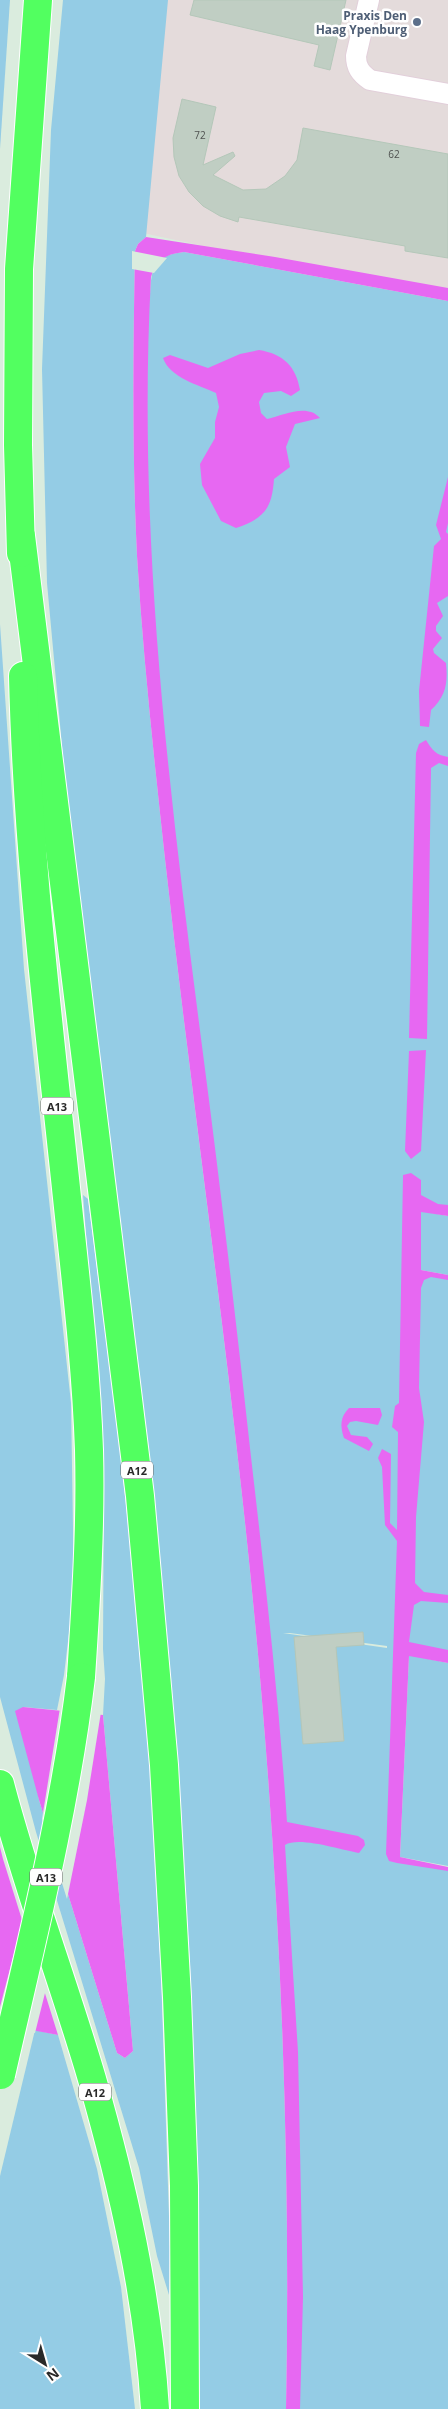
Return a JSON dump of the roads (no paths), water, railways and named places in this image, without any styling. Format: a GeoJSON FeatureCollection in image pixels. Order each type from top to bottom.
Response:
{"type":"FeatureCollection","features":[{"type":"Feature","properties":{"kind":"highway","name":"A13"},"geometry":{"type":"LineString","coordinates":[[0,2077],[58,1824],[81,1677],[89,1570],[88,1448],[76,1282],[49,1030],[25,767],[18,445],[19,269],[38,0]]}},
{"type":"Feature","properties":{"kind":"highway","name":"A12"},"geometry":{"type":"LineString","coordinates":[[21,536],[140,1496],[164,1765],[177,1996],[184,2176],[185,2409]]}},
{"type":"Feature","properties":{"kind":"highway","name":"A12"},"geometry":{"type":"LineString","coordinates":[[0,1784],[92,2078],[122,2192],[142,2288],[154,2409]]}},
{"type":"Feature","properties":{"kind":"street"},"geometry":{"type":"LineString","coordinates":[[368,0],[356,56],[356,64],[361,74],[370,80],[448,94]]}},
{"type":"Feature","properties":{"kind":"place","name":"Praxis Den Haag Ypenburg"},"geometry":{"type":"Point","coordinates":[417,22]}}]}
